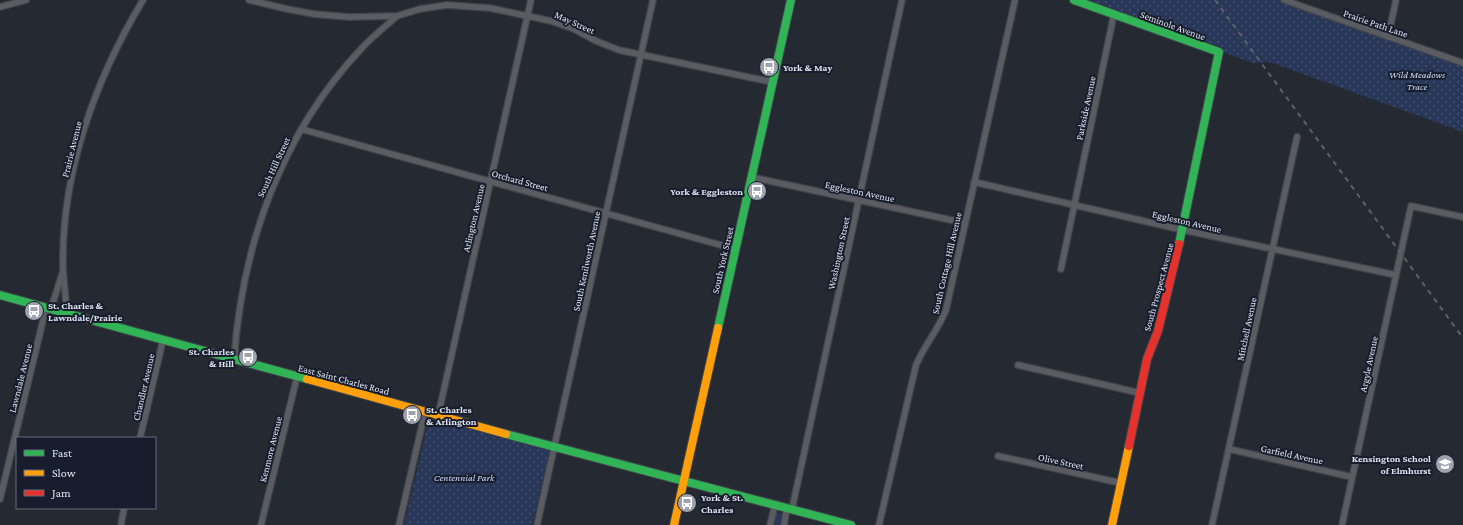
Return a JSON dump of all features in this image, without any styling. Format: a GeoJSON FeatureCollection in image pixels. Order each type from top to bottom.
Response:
{"type":"FeatureCollection","features":[{"type":"Feature","properties":{"kind":"main road","name":"South York Street"},"geometry":{"type":"LineString","coordinates":[[674,525],[790,0]]}},
{"type":"Feature","properties":{"kind":"main road","name":"Seminole Avenue"},"geometry":{"type":"LineString","coordinates":[[1074,0],[1220,52]]}},
{"type":"Feature","properties":{"kind":"main road","name":"South Prospect Avenue"},"geometry":{"type":"LineString","coordinates":[[1112,525],[1147,359],[1158,331],[1183,230],[1220,52]]}},
{"type":"Feature","properties":{"kind":"main road","name":"East Saint Charles Road"},"geometry":{"type":"LineString","coordinates":[[0,296],[438,416],[851,525]]}},
{"type":"Feature","properties":{"kind":"street"},"geometry":{"type":"LineString","coordinates":[[0,7],[26,0]]}},
{"type":"Feature","properties":{"kind":"street","name":"Prairie Avenue"},"geometry":{"type":"LineString","coordinates":[[67,314],[63,270],[67,210],[77,156],[83,132],[97,92],[127,27],[143,0]]}},
{"type":"Feature","properties":{"kind":"street","name":"May Street"},"geometry":{"type":"LineString","coordinates":[[249,0],[327,16],[397,16],[420,9],[447,6],[490,8],[527,14],[562,24],[607,46],[641,55],[772,82]]}},
{"type":"Feature","properties":{"kind":"street","name":"Arlington Avenue"},"geometry":{"type":"LineString","coordinates":[[438,416],[531,0]]}},
{"type":"Feature","properties":{"kind":"street","name":"South Kenilworth Avenue"},"geometry":{"type":"LineString","coordinates":[[537,525],[653,0]]}},
{"type":"Feature","properties":{"kind":"street","name":"Washington Street"},"geometry":{"type":"LineString","coordinates":[[784,525],[789,509],[902,0]]}},
{"type":"Feature","properties":{"kind":"street","name":"South Cottage Hill Avenue"},"geometry":{"type":"LineString","coordinates":[[879,525],[912,376],[918,359],[938,328],[946,310],[1015,0]]}},
{"type":"Feature","properties":{"kind":"street","name":"Prairie Path Lane"},"geometry":{"type":"LineString","coordinates":[[1284,0],[1291,1],[1463,63]]}},
{"type":"Feature","properties":{"kind":"street"},"geometry":{"type":"LineString","coordinates":[[1388,37],[1396,0]]}},
{"type":"Feature","properties":{"kind":"street","name":"Parkside Avenue"},"geometry":{"type":"LineString","coordinates":[[1061,269],[1114,14]]}},
{"type":"Feature","properties":{"kind":"street","name":"South Hill Street"},"geometry":{"type":"LineString","coordinates":[[234,360],[244,282],[255,236],[274,182],[301,128],[319,101],[348,63],[366,43],[397,16]]}},
{"type":"Feature","properties":{"kind":"street","name":"Orchard Street"},"geometry":{"type":"LineString","coordinates":[[301,128],[735,249]]}},
{"type":"Feature","properties":{"kind":"street","name":"Mitchell Avenue"},"geometry":{"type":"LineString","coordinates":[[1212,525],[1297,137]]}},
{"type":"Feature","properties":{"kind":"street","name":"Eggleston Avenue"},"geometry":{"type":"LineString","coordinates":[[751,177],[965,223]]}},
{"type":"Feature","properties":{"kind":"street","name":"Eggleston Avenue"},"geometry":{"type":"LineString","coordinates":[[974,182],[1183,230],[1396,275]]}},
{"type":"Feature","properties":{"kind":"street","name":"Argyle Avenue"},"geometry":{"type":"LineString","coordinates":[[1342,525],[1411,206],[1463,217]]}},
{"type":"Feature","properties":{"kind":"street","name":"Lawndale Avenue"},"geometry":{"type":"LineString","coordinates":[[0,499],[48,309],[63,270]]}},
{"type":"Feature","properties":{"kind":"street","name":"Chandler Avenue"},"geometry":{"type":"LineString","coordinates":[[140,437],[163,340]]}},
{"type":"Feature","properties":{"kind":"street"},"geometry":{"type":"LineString","coordinates":[[1018,365],[1140,393]]}},
{"type":"Feature","properties":{"kind":"street","name":"Kenmore Avenue"},"geometry":{"type":"LineString","coordinates":[[261,525],[297,377]]}},
{"type":"Feature","properties":{"kind":"street"},"geometry":{"type":"LineString","coordinates":[[399,525],[425,412]]}},
{"type":"Feature","properties":{"kind":"street","name":"Garfield Avenue"},"geometry":{"type":"LineString","coordinates":[[1229,449],[1352,477]]}},
{"type":"Feature","properties":{"kind":"street","name":"Olive Street"},"geometry":{"type":"LineString","coordinates":[[998,456],[1121,483]]}},
{"type":"Feature","properties":{"kind":"street"},"geometry":{"type":"LineString","coordinates":[[770,525],[775,505]]}},
{"type":"Feature","properties":{"kind":"street"},"geometry":{"type":"LineString","coordinates":[[121,525],[124,509]]}},
{"type":"Feature","properties":{"kind":"green space","name":"Wild Meadows Trace"},"geometry":{"type":"Polygon","coordinates":[[[1079,0],[1290,0],[1463,60],[1463,132],[1270,62],[1253,63],[1079,0]]]}},
{"type":"Feature","properties":{"kind":"green space","name":"Centennial Park"},"geometry":{"type":"Polygon","coordinates":[[[429,418],[550,450],[532,525],[404,525],[429,418]]]}},
{"type":"Feature","properties":{"kind":"green space"},"geometry":{"type":"Polygon","coordinates":[[[776,512],[784,514],[781,525],[772,525],[776,512]]]}},
{"type":"Feature","properties":{"kind":"railway"},"geometry":{"type":"LineString","coordinates":[[1215,0],[1463,338]]}},
{"type":"Feature","properties":{"kind":"traffic: fast"},"geometry":{"type":"LineString","coordinates":[[718,328],[791,0]]}},
{"type":"Feature","properties":{"kind":"traffic: fast"},"geometry":{"type":"LineString","coordinates":[[1074,0],[1219,52],[1179,244]]}},
{"type":"Feature","properties":{"kind":"traffic: fast"},"geometry":{"type":"LineString","coordinates":[[0,295],[307,379]]}},
{"type":"Feature","properties":{"kind":"traffic: fast"},"geometry":{"type":"LineString","coordinates":[[506,434],[851,525]]}},
{"type":"Feature","properties":{"kind":"traffic: slow"},"geometry":{"type":"LineString","coordinates":[[674,525],[718,328]]}},
{"type":"Feature","properties":{"kind":"traffic: slow"},"geometry":{"type":"LineString","coordinates":[[307,379],[506,434]]}},
{"type":"Feature","properties":{"kind":"traffic: slow"},"geometry":{"type":"LineString","coordinates":[[1112,525],[1129,446]]}},
{"type":"Feature","properties":{"kind":"traffic: jam"},"geometry":{"type":"LineString","coordinates":[[1129,446],[1147,359],[1158,331],[1179,244]]}},
{"type":"Feature","properties":{"kind":"place","name":"York & May"},"geometry":{"type":"Point","coordinates":[769,67]}},
{"type":"Feature","properties":{"kind":"place","name":"York & Eggleston"},"geometry":{"type":"Point","coordinates":[757,191]}},
{"type":"Feature","properties":{"kind":"place","name":"St. Charles & Lawndale/Prairie"},"geometry":{"type":"Point","coordinates":[34,311]}},
{"type":"Feature","properties":{"kind":"place","name":"St. Charles & Hill"},"geometry":{"type":"Point","coordinates":[248,357]}},
{"type":"Feature","properties":{"kind":"place","name":"St. Charles & Arlington"},"geometry":{"type":"Point","coordinates":[412,415]}},
{"type":"Feature","properties":{"kind":"place","name":"Kensington School of Elmhurst"},"geometry":{"type":"Point","coordinates":[1445,464]}},
{"type":"Feature","properties":{"kind":"place","name":"York & St. Charles"},"geometry":{"type":"Point","coordinates":[687,503]}}]}
